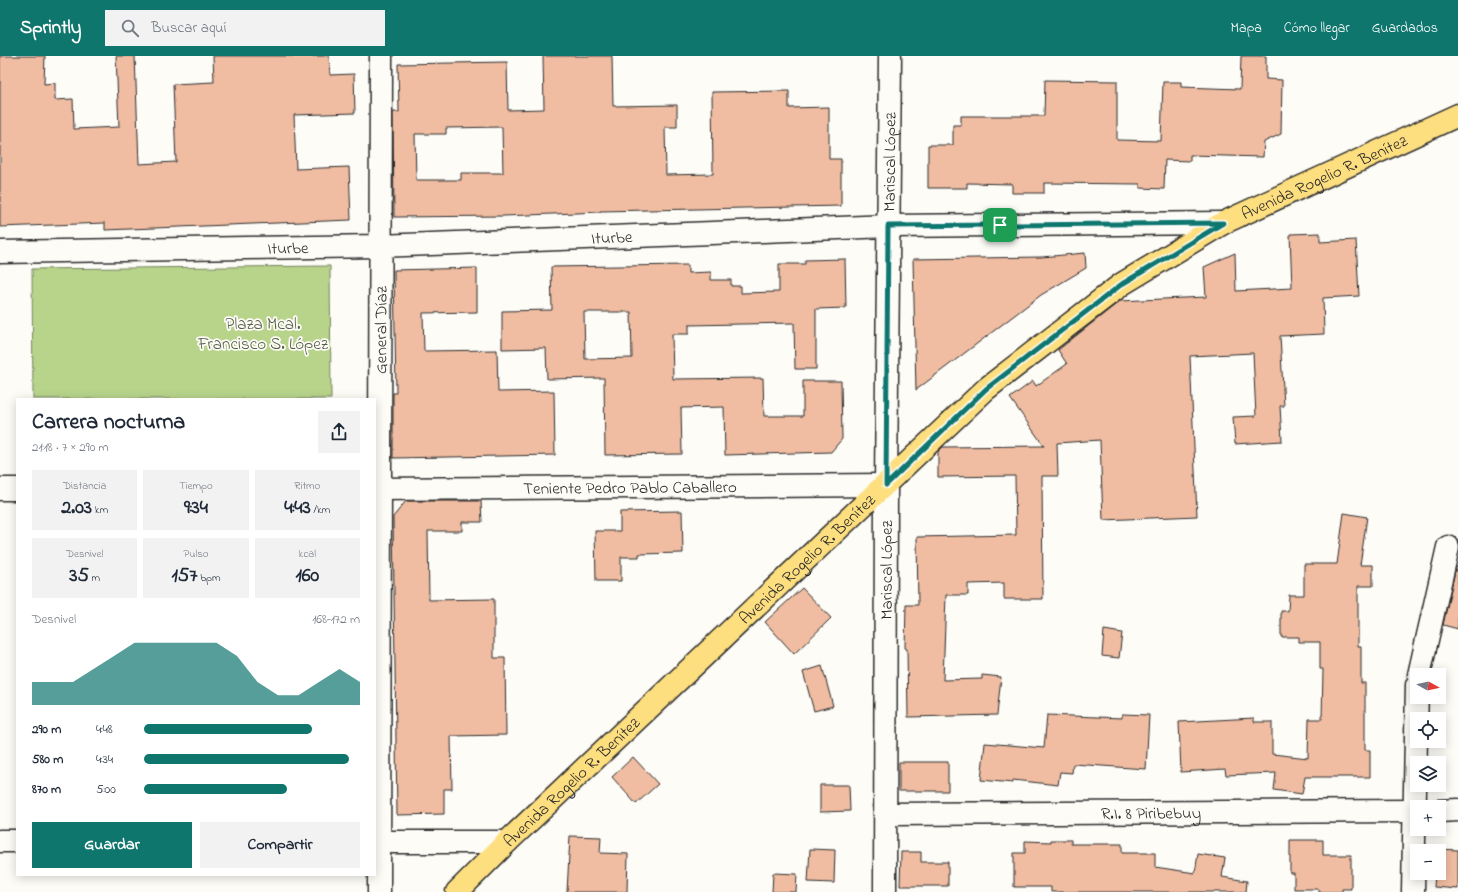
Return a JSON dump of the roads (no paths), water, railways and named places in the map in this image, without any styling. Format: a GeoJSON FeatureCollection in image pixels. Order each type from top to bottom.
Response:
{"type":"FeatureCollection","features":[{"type":"Feature","properties":{"kind":"main road","name":"Avenida Rogelio R. Benítez"},"geometry":{"type":"LineString","coordinates":[[457,892],[506,842],[986,389],[1122,284],[1223,223],[1458,115]]}},
{"type":"Feature","properties":{"kind":"street","name":"General Díaz"},"geometry":{"type":"LineString","coordinates":[[379,892],[377,842],[377,489],[380,246],[380,56]]}},
{"type":"Feature","properties":{"kind":"street","name":"Mariscal López"},"geometry":{"type":"LineString","coordinates":[[885,892],[886,485],[890,56]]}},
{"type":"Feature","properties":{"kind":"street","name":"Iturbe"},"geometry":{"type":"LineString","coordinates":[[0,252],[380,246],[888,226],[1223,223]]}},
{"type":"Feature","properties":{"kind":"street","name":"Teniente Pedro Pablo Caballero"},"geometry":{"type":"LineString","coordinates":[[377,489],[886,485]]}},
{"type":"Feature","properties":{"kind":"street"},"geometry":{"type":"LineString","coordinates":[[0,489],[16,489]]}},
{"type":"Feature","properties":{"kind":"street"},"geometry":{"type":"LineString","coordinates":[[1421,668],[1448,547]]}},
{"type":"Feature","properties":{"kind":"street"},"geometry":{"type":"LineString","coordinates":[[1416,800],[1417,704]]}},
{"type":"Feature","properties":{"kind":"street"},"geometry":{"type":"LineString","coordinates":[[1446,811],[1458,810]]}},
{"type":"Feature","properties":{"kind":"street","name":"R.I. 8 Piribebuy"},"geometry":{"type":"LineString","coordinates":[[885,814],[1410,811]]}},
{"type":"Feature","properties":{"kind":"street"},"geometry":{"type":"LineString","coordinates":[[1413,892],[1415,836]]}},
{"type":"Feature","properties":{"kind":"street"},"geometry":{"type":"LineString","coordinates":[[0,841],[16,841]]}},
{"type":"Feature","properties":{"kind":"street"},"geometry":{"type":"LineString","coordinates":[[377,842],[506,842]]}},
{"type":"Feature","properties":{"kind":"park label","name":"Plaza Mcal. Francisco S. López"},"geometry":{"type":"Point","coordinates":[263,333]}}]}
